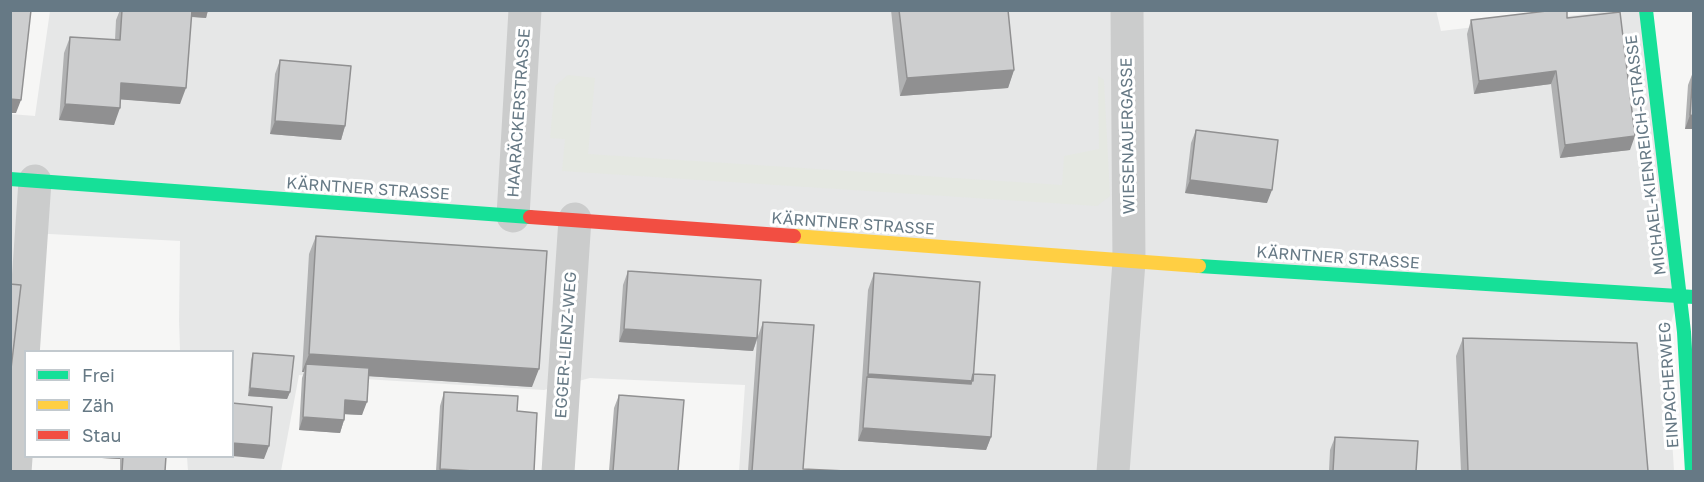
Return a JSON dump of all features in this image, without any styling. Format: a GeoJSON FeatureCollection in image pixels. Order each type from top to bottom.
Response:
{"type":"FeatureCollection","features":[{"type":"Feature","properties":{"kind":"main road","name":"MICHAEL-KIENREICH-STRASSE"},"geometry":{"type":"LineString","coordinates":[[1646,10],[1679,296]]}},
{"type":"Feature","properties":{"kind":"main road","name":"KÄRNTNER STRASSE"},"geometry":{"type":"LineString","coordinates":[[23,180],[575,219],[1129,262],[1694,297]]}},
{"type":"Feature","properties":{"kind":"main road","name":"EINPACHERWEG"},"geometry":{"type":"LineString","coordinates":[[1679,296],[1684,332],[1692,471]]}},
{"type":"Feature","properties":{"kind":"street","name":"HAARÄCKERSTRASSE"},"geometry":{"type":"LineString","coordinates":[[513,216],[525,10]]}},
{"type":"Feature","properties":{"kind":"street","name":"WIESENAUERGASSE"},"geometry":{"type":"LineString","coordinates":[[1113,471],[1129,262],[1127,10]]}},
{"type":"Feature","properties":{"kind":"street"},"geometry":{"type":"LineString","coordinates":[[15,471],[23,180]]}},
{"type":"Feature","properties":{"kind":"street","name":"EGGER-LIENZ-WEG"},"geometry":{"type":"LineString","coordinates":[[558,471],[575,219]]}},
{"type":"Feature","properties":{"kind":"shaded area"},"geometry":{"type":"Polygon","coordinates":[[[1436,10],[1441,31],[1610,11],[1646,11],[1679,296],[1666,339],[1674,471],[739,471],[745,385],[590,378],[544,390],[299,375],[281,471],[188,471],[187,458],[234,458],[234,350],[180,350],[180,241],[31,233],[11,457],[10,114],[35,116],[50,11],[1436,10]]]}},
{"type":"Feature","properties":{"kind":"shaded area"},"geometry":{"type":"Polygon","coordinates":[[[568,75],[595,78],[588,154],[1062,185],[1064,156],[1099,149],[1098,76],[1104,80],[1110,196],[1097,206],[562,171],[565,139],[550,138],[555,86],[568,75]]]}},
{"type":"Feature","properties":{"kind":"building"},"geometry":{"type":"Polygon","coordinates":[[[10,10],[31,10],[21,100],[10,99],[10,10]]]}},
{"type":"Feature","properties":{"kind":"building"},"geometry":{"type":"Polygon","coordinates":[[[122,10],[192,10],[186,88],[121,83],[120,108],[65,104],[70,37],[120,40],[122,10]]]}},
{"type":"Feature","properties":{"kind":"building"},"geometry":{"type":"Polygon","coordinates":[[[899,10],[1008,10],[1014,70],[907,78],[899,10]]]}},
{"type":"Feature","properties":{"kind":"building"},"geometry":{"type":"Polygon","coordinates":[[[1567,10],[1567,18],[1620,12],[1635,136],[1565,145],[1556,71],[1479,81],[1471,20],[1567,10]]]}},
{"type":"Feature","properties":{"kind":"building"},"geometry":{"type":"Polygon","coordinates":[[[280,60],[351,66],[345,126],[275,121],[280,60]]]}},
{"type":"Feature","properties":{"kind":"building"},"geometry":{"type":"Polygon","coordinates":[[[1694,72],[1694,116],[1690,115],[1694,72]]]}},
{"type":"Feature","properties":{"kind":"building"},"geometry":{"type":"Polygon","coordinates":[[[1196,130],[1278,140],[1272,190],[1190,180],[1196,130]]]}},
{"type":"Feature","properties":{"kind":"building"},"geometry":{"type":"Polygon","coordinates":[[[316,236],[547,251],[539,369],[309,354],[316,236]]]}},
{"type":"Feature","properties":{"kind":"building"},"geometry":{"type":"Polygon","coordinates":[[[628,271],[761,280],[757,338],[624,329],[628,271]]]}},
{"type":"Feature","properties":{"kind":"building"},"geometry":{"type":"Polygon","coordinates":[[[874,273],[980,282],[973,381],[868,374],[874,273]]]}},
{"type":"Feature","properties":{"kind":"building"},"geometry":{"type":"Polygon","coordinates":[[[10,284],[21,285],[10,377],[10,284]]]}},
{"type":"Feature","properties":{"kind":"building"},"geometry":{"type":"Polygon","coordinates":[[[763,322],[814,325],[803,469],[846,471],[752,471],[763,322]]]}},
{"type":"Feature","properties":{"kind":"building"},"geometry":{"type":"Polygon","coordinates":[[[1463,338],[1637,343],[1648,471],[1468,471],[1463,338]]]}},
{"type":"Feature","properties":{"kind":"building"},"geometry":{"type":"Polygon","coordinates":[[[253,353],[294,356],[290,392],[250,388],[253,353]]]}},
{"type":"Feature","properties":{"kind":"building"},"geometry":{"type":"Polygon","coordinates":[[[306,364],[369,368],[367,402],[345,400],[344,420],[303,417],[306,364]]]}},
{"type":"Feature","properties":{"kind":"building"},"geometry":{"type":"Polygon","coordinates":[[[973,374],[995,375],[991,437],[863,428],[867,377],[971,384],[973,374]]]}},
{"type":"Feature","properties":{"kind":"building"},"geometry":{"type":"Polygon","coordinates":[[[444,392],[518,396],[517,411],[537,413],[534,471],[440,469],[444,392]]]}},
{"type":"Feature","properties":{"kind":"building"},"geometry":{"type":"Polygon","coordinates":[[[619,395],[684,400],[678,471],[613,471],[619,395]]]}},
{"type":"Feature","properties":{"kind":"building"},"geometry":{"type":"Polygon","coordinates":[[[234,403],[272,407],[269,446],[234,443],[234,403]]]}},
{"type":"Feature","properties":{"kind":"building"},"geometry":{"type":"Polygon","coordinates":[[[1335,437],[1418,441],[1416,471],[1333,471],[1335,437]]]}},
{"type":"Feature","properties":{"kind":"building"},"geometry":{"type":"Polygon","coordinates":[[[123,458],[166,458],[165,471],[122,471],[123,458]]]}},
{"type":"Feature","properties":{"kind":"traffic: fast"},"geometry":{"type":"LineString","coordinates":[[1646,10],[1684,332],[1692,472]]}},
{"type":"Feature","properties":{"kind":"traffic: fast"},"geometry":{"type":"LineString","coordinates":[[10,179],[530,217]]}},
{"type":"Feature","properties":{"kind":"traffic: fast"},"geometry":{"type":"LineString","coordinates":[[1199,266],[1694,297]]}},
{"type":"Feature","properties":{"kind":"traffic: slow"},"geometry":{"type":"LineString","coordinates":[[794,236],[1199,266]]}},
{"type":"Feature","properties":{"kind":"traffic: jam"},"geometry":{"type":"LineString","coordinates":[[530,217],[794,236]]}}]}
